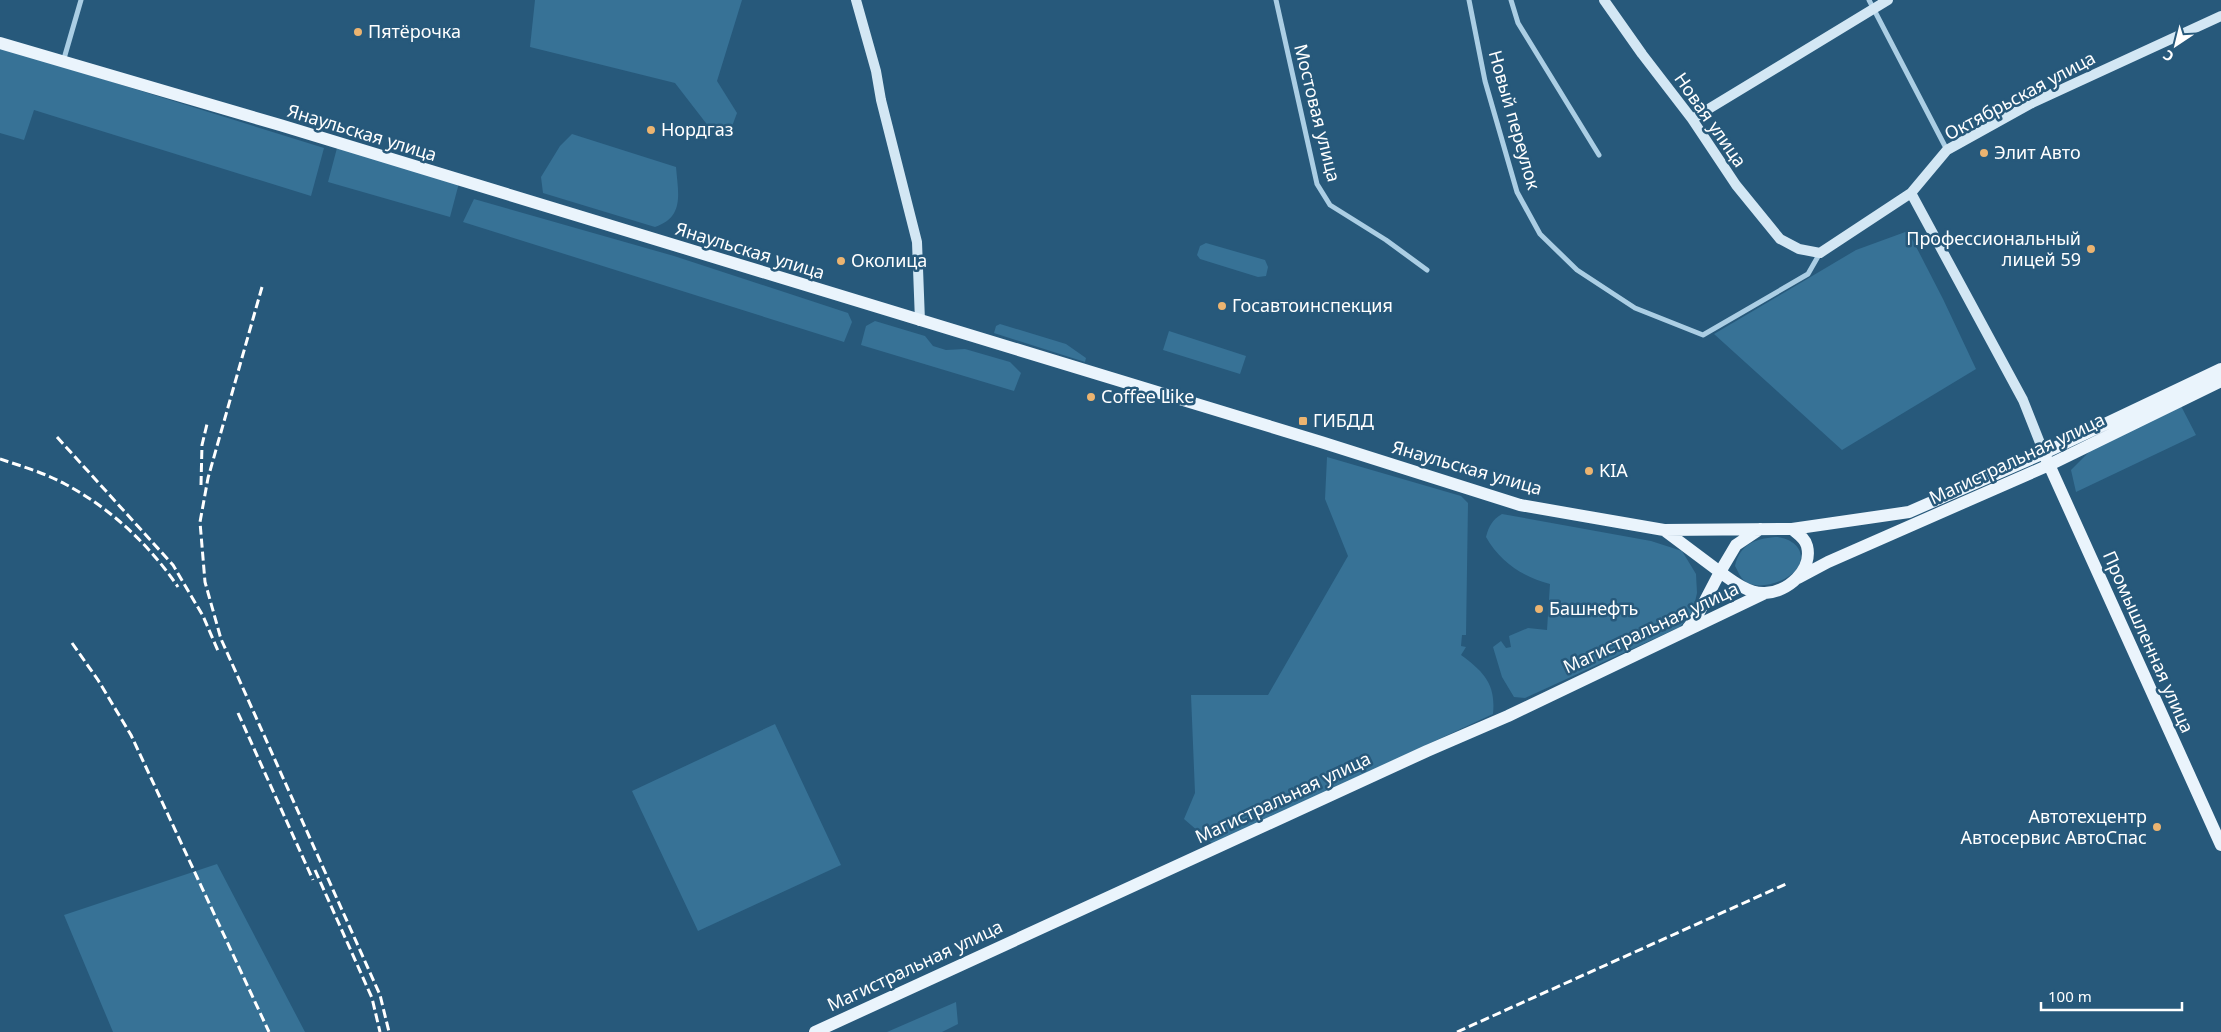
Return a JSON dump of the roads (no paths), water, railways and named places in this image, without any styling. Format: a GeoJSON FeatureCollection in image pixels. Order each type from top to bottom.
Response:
{"type":"FeatureCollection","features":[{"type":"Feature","properties":{"kind":"main road","name":"Янаульская улица"},"geometry":{"type":"LineString","coordinates":[[0,43],[280,126],[1321,442],[1490,497],[1520,505],[1664,530]]}},
{"type":"Feature","properties":{"kind":"main road","name":"Магистральная улица"},"geometry":{"type":"LineString","coordinates":[[1664,530],[1792,528],[1909,512],[2046,459],[2221,368]]}},
{"type":"Feature","properties":{"kind":"main road","name":"Магистральная улица"},"geometry":{"type":"LineString","coordinates":[[815,1032],[1426,751],[1508,716],[1765,593],[1787,585],[1828,562],[2046,459],[2221,381]]}},
{"type":"Feature","properties":{"kind":"main road","name":"Промышленная улица"},"geometry":{"type":"LineString","coordinates":[[2046,459],[2221,845]]}},
{"type":"Feature","properties":{"kind":"main road"},"geometry":{"type":"LineString","coordinates":[[1792,528],[1803,538],[1807,546],[1806,565],[1798,578]]}},
{"type":"Feature","properties":{"kind":"main road","name":"Магистральная улица"},"geometry":{"type":"LineString","coordinates":[[1720,572],[1736,545],[1761,529]]}},
{"type":"Feature","properties":{"kind":"main road","name":"Магистральная улица"},"geometry":{"type":"LineString","coordinates":[[1664,530],[1738,585],[1765,593]]}},
{"type":"Feature","properties":{"kind":"main road"},"geometry":{"type":"LineString","coordinates":[[1684,632],[1696,618],[1720,572]]}},
{"type":"Feature","properties":{"kind":"street"},"geometry":{"type":"LineString","coordinates":[[63,62],[81,0]]}},
{"type":"Feature","properties":{"kind":"street"},"geometry":{"type":"LineString","coordinates":[[856,0],[876,71],[881,100],[917,242],[920,321]]}},
{"type":"Feature","properties":{"kind":"street","name":"Мостовая улица"},"geometry":{"type":"LineString","coordinates":[[1276,0],[1317,184],[1330,205],[1386,240],[1427,270]]}},
{"type":"Feature","properties":{"kind":"street","name":"Новый переулок"},"geometry":{"type":"LineString","coordinates":[[1469,0],[1485,81],[1517,192],[1540,234],[1577,270],[1635,308],[1703,335],[1808,274],[1820,253]]}},
{"type":"Feature","properties":{"kind":"street"},"geometry":{"type":"LineString","coordinates":[[1511,0],[1518,23],[1599,155]]}},
{"type":"Feature","properties":{"kind":"street","name":"Новая улица"},"geometry":{"type":"LineString","coordinates":[[1604,0],[1642,54],[1692,119],[1736,185],[1780,238],[1799,249],[1820,253]]}},
{"type":"Feature","properties":{"kind":"street"},"geometry":{"type":"LineString","coordinates":[[1692,119],[1871,4],[1888,0]]}},
{"type":"Feature","properties":{"kind":"street"},"geometry":{"type":"LineString","coordinates":[[1871,4],[1947,150]]}},
{"type":"Feature","properties":{"kind":"street","name":"Октябрьская улица"},"geometry":{"type":"LineString","coordinates":[[1820,253],[1911,193],[1947,150],[2032,103],[2221,16]]}},
{"type":"Feature","properties":{"kind":"street"},"geometry":{"type":"LineString","coordinates":[[1911,193],[2022,400],[2046,459]]}},
{"type":"Feature","properties":{"kind":"railway"},"geometry":{"type":"LineString","coordinates":[[262,287],[208,478],[200,522],[205,582],[221,639],[380,995],[389,1032]]}},
{"type":"Feature","properties":{"kind":"railway"},"geometry":{"type":"LineString","coordinates":[[201,485],[202,445],[207,424]]}},
{"type":"Feature","properties":{"kind":"railway"},"geometry":{"type":"LineString","coordinates":[[57,437],[173,565],[203,616],[219,653]]}},
{"type":"Feature","properties":{"kind":"railway"},"geometry":{"type":"LineString","coordinates":[[0,459],[57,480],[98,504],[128,528],[167,571],[178,587]]}},
{"type":"Feature","properties":{"kind":"railway"},"geometry":{"type":"LineString","coordinates":[[72,643],[98,680],[131,735],[269,1032]]}},
{"type":"Feature","properties":{"kind":"railway"},"geometry":{"type":"LineString","coordinates":[[238,713],[313,880]]}},
{"type":"Feature","properties":{"kind":"railway"},"geometry":{"type":"LineString","coordinates":[[315,870],[372,998],[380,1032]]}},
{"type":"Feature","properties":{"kind":"railway"},"geometry":{"type":"LineString","coordinates":[[1457,1032],[1786,884]]}},
{"type":"Feature","properties":{"kind":"place","name":"Пятёрочка"},"geometry":{"type":"Point","coordinates":[358,32]}},
{"type":"Feature","properties":{"kind":"place","name":"Нордгаз"},"geometry":{"type":"Point","coordinates":[651,130]}},
{"type":"Feature","properties":{"kind":"place","name":"Элит Авто"},"geometry":{"type":"Point","coordinates":[1984,153]}},
{"type":"Feature","properties":{"kind":"place","name":"Профессиональный лицей 59"},"geometry":{"type":"Point","coordinates":[2091,249]}},
{"type":"Feature","properties":{"kind":"place","name":"Околица"},"geometry":{"type":"Point","coordinates":[841,261]}},
{"type":"Feature","properties":{"kind":"place","name":"Госавтоинспекция"},"geometry":{"type":"Point","coordinates":[1222,306]}},
{"type":"Feature","properties":{"kind":"place","name":"Coffee Like"},"geometry":{"type":"Point","coordinates":[1091,397]}},
{"type":"Feature","properties":{"kind":"place","name":"ГИБДД"},"geometry":{"type":"Point","coordinates":[1303,421]}},
{"type":"Feature","properties":{"kind":"place","name":"KIA"},"geometry":{"type":"Point","coordinates":[1589,471]}},
{"type":"Feature","properties":{"kind":"place","name":"Башнефть"},"geometry":{"type":"Point","coordinates":[1539,609]}},
{"type":"Feature","properties":{"kind":"place","name":"Автотехцентр Автосервис АвтоСпас"},"geometry":{"type":"Point","coordinates":[2157,827]}}]}
